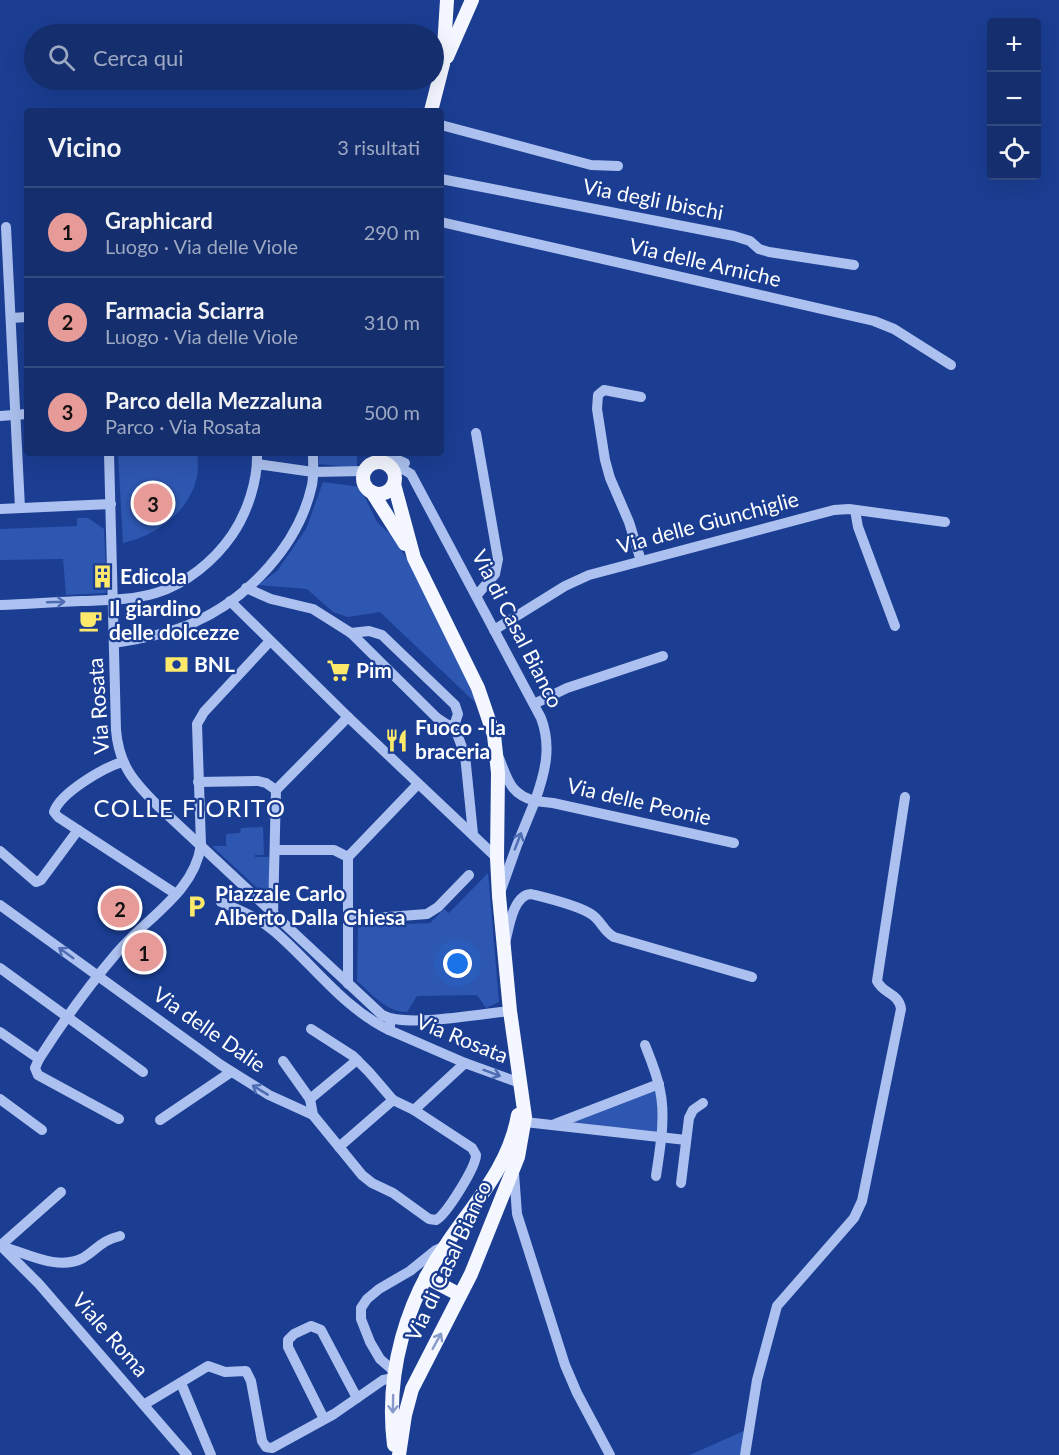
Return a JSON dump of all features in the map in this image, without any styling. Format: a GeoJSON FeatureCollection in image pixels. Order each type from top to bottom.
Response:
{"type":"FeatureCollection","features":[{"type":"Feature","properties":{"kind":"main road"},"geometry":{"type":"LineString","coordinates":[[444,48],[447,0]]}},
{"type":"Feature","properties":{"kind":"main road"},"geometry":{"type":"LineString","coordinates":[[444,62],[472,0]]}},
{"type":"Feature","properties":{"kind":"main road"},"geometry":{"type":"LineString","coordinates":[[432,108],[436,90]]}},
{"type":"Feature","properties":{"kind":"main road"},"geometry":{"type":"LineString","coordinates":[[364,456],[366,478],[414,558]]}},
{"type":"Feature","properties":{"kind":"main road"},"geometry":{"type":"LineString","coordinates":[[366,478],[375,462],[383,459]]}},
{"type":"Feature","properties":{"kind":"main road","name":"Via di Casal Bianco"},"geometry":{"type":"LineString","coordinates":[[383,459],[394,474],[394,488],[414,558],[482,696],[498,754],[497,858],[510,1011],[525,1122],[520,1148],[496,1214],[460,1295],[412,1389],[397,1455]]}},
{"type":"Feature","properties":{"kind":"main road"},"geometry":{"type":"LineString","coordinates":[[366,478],[385,493],[394,488]]}},
{"type":"Feature","properties":{"kind":"main road","name":"Via di Casal Bianco"},"geometry":{"type":"LineString","coordinates":[[397,1455],[391,1377],[407,1319],[426,1277],[445,1246],[484,1193],[506,1156],[518,1117],[520,1083]]}},
{"type":"Feature","properties":{"kind":"main road"},"geometry":{"type":"LineString","coordinates":[[426,1277],[460,1295]]}},
{"type":"Feature","properties":{"kind":"street"},"geometry":{"type":"LineString","coordinates":[[444,126],[591,165],[618,166]]}},
{"type":"Feature","properties":{"kind":"street","name":"Via degli Ibischi"},"geometry":{"type":"LineString","coordinates":[[444,180],[734,236],[750,241],[759,249],[769,252],[854,265]]}},
{"type":"Feature","properties":{"kind":"street","name":"Via delle Arniche"},"geometry":{"type":"LineString","coordinates":[[444,223],[877,322],[894,329],[951,365]]}},
{"type":"Feature","properties":{"kind":"street"},"geometry":{"type":"LineString","coordinates":[[6,227],[11,318],[21,414],[20,508]]}},
{"type":"Feature","properties":{"kind":"street"},"geometry":{"type":"LineString","coordinates":[[11,318],[24,317]]}},
{"type":"Feature","properties":{"kind":"street"},"geometry":{"type":"LineString","coordinates":[[641,397],[604,390],[598,395],[597,405],[606,465],[629,522],[641,561]]}},
{"type":"Feature","properties":{"kind":"street"},"geometry":{"type":"LineString","coordinates":[[0,416],[21,414]]}},
{"type":"Feature","properties":{"kind":"street"},"geometry":{"type":"LineString","coordinates":[[476,433],[498,559],[495,574],[477,595]]}},
{"type":"Feature","properties":{"kind":"street","name":"Via Rosata"},"geometry":{"type":"LineString","coordinates":[[109,456],[116,730],[122,762],[140,788],[390,1025]]}},
{"type":"Feature","properties":{"kind":"street"},"geometry":{"type":"LineString","coordinates":[[114,643],[150,637],[183,627],[213,613],[246,588],[277,556],[298,524],[309,497],[314,456]]}},
{"type":"Feature","properties":{"kind":"street"},"geometry":{"type":"LineString","coordinates":[[0,605],[113,600],[146,596],[168,589],[187,578],[212,558],[227,541],[243,517],[257,458],[313,472],[342,473],[366,478]]}},
{"type":"Feature","properties":{"kind":"street"},"geometry":{"type":"LineString","coordinates":[[383,459],[401,468],[413,478],[394,488]]}},
{"type":"Feature","properties":{"kind":"street","name":"Via di Casal Bianco"},"geometry":{"type":"LineString","coordinates":[[413,478],[477,595],[542,722],[547,753],[542,780],[516,845],[500,896]]}},
{"type":"Feature","properties":{"kind":"street"},"geometry":{"type":"LineString","coordinates":[[0,509],[111,504]]}},
{"type":"Feature","properties":{"kind":"street","name":"Via delle Giunchiglie"},"geometry":{"type":"LineString","coordinates":[[494,630],[579,579],[834,510],[855,510],[945,522]]}},
{"type":"Feature","properties":{"kind":"street"},"geometry":{"type":"LineString","coordinates":[[855,510],[858,527],[895,626]]}},
{"type":"Feature","properties":{"kind":"street"},"geometry":{"type":"LineString","coordinates":[[246,588],[278,601],[313,609],[351,633],[437,718],[454,726]]}},
{"type":"Feature","properties":{"kind":"street"},"geometry":{"type":"LineString","coordinates":[[230,601],[497,858]]}},
{"type":"Feature","properties":{"kind":"street"},"geometry":{"type":"LineString","coordinates":[[351,633],[374,631],[386,638],[453,702],[458,714],[454,726],[465,755],[473,834]]}},
{"type":"Feature","properties":{"kind":"street"},"geometry":{"type":"LineString","coordinates":[[119,1119],[38,1075],[35,1068],[66,1017],[97,976],[127,941],[176,894],[194,871],[201,844],[196,733],[198,721],[270,641]]}},
{"type":"Feature","properties":{"kind":"street"},"geometry":{"type":"LineString","coordinates":[[534,704],[567,688],[663,656]]}},
{"type":"Feature","properties":{"kind":"street"},"geometry":{"type":"LineString","coordinates":[[273,914],[276,790],[348,717]]}},
{"type":"Feature","properties":{"kind":"street","name":"Via di Casal Bianco"},"geometry":{"type":"LineString","coordinates":[[498,754],[513,789],[520,796],[535,801]]}},
{"type":"Feature","properties":{"kind":"street"},"geometry":{"type":"LineString","coordinates":[[122,762],[99,772],[67,795],[54,812],[56,816],[176,894]]}},
{"type":"Feature","properties":{"kind":"street"},"geometry":{"type":"LineString","coordinates":[[198,782],[258,780],[276,790]]}},
{"type":"Feature","properties":{"kind":"street"},"geometry":{"type":"LineString","coordinates":[[348,984],[348,856],[418,784]]}},
{"type":"Feature","properties":{"kind":"street"},"geometry":{"type":"LineString","coordinates":[[745,1455],[757,1380],[777,1306],[855,1216],[862,1201],[901,1009],[899,1000],[880,987],[877,978],[905,797]]}},
{"type":"Feature","properties":{"kind":"street","name":"Via delle Peonie"},"geometry":{"type":"LineString","coordinates":[[535,801],[553,802],[734,843]]}},
{"type":"Feature","properties":{"kind":"street"},"geometry":{"type":"LineString","coordinates":[[0,851],[36,882],[41,880],[78,830]]}},
{"type":"Feature","properties":{"kind":"street"},"geometry":{"type":"LineString","coordinates":[[473,834],[489,840],[499,830]]}},
{"type":"Feature","properties":{"kind":"street"},"geometry":{"type":"LineString","coordinates":[[276,850],[334,850],[348,856]]}},
{"type":"Feature","properties":{"kind":"street"},"geometry":{"type":"LineString","coordinates":[[348,920],[427,914],[438,907],[469,875]]}},
{"type":"Feature","properties":{"kind":"street"},"geometry":{"type":"LineString","coordinates":[[504,946],[518,900],[524,895],[531,894],[589,912],[607,933],[614,937],[752,977]]}},
{"type":"Feature","properties":{"kind":"street","name":"Via Rosata"},"geometry":{"type":"LineString","coordinates":[[221,902],[254,917],[270,928],[343,999],[364,1016],[390,1025],[465,1063],[520,1083]]}},
{"type":"Feature","properties":{"kind":"street","name":"Via delle Dalie"},"geometry":{"type":"LineString","coordinates":[[0,905],[231,1071],[269,1095],[313,1115]]}},
{"type":"Feature","properties":{"kind":"street"},"geometry":{"type":"LineString","coordinates":[[0,968],[143,1072]]}},
{"type":"Feature","properties":{"kind":"street","name":"Via Rosata"},"geometry":{"type":"LineString","coordinates":[[390,1025],[510,1011]]}},
{"type":"Feature","properties":{"kind":"street"},"geometry":{"type":"LineString","coordinates":[[283,1061],[310,1099],[313,1115],[367,1180],[393,1193],[429,1218],[436,1220],[441,1217],[474,1165],[476,1155],[472,1148],[414,1110],[393,1100],[357,1060],[310,1029]]}},
{"type":"Feature","properties":{"kind":"street"},"geometry":{"type":"LineString","coordinates":[[0,1032],[39,1059]]}},
{"type":"Feature","properties":{"kind":"street"},"geometry":{"type":"LineString","coordinates":[[645,1045],[659,1084],[662,1110],[656,1176]]}},
{"type":"Feature","properties":{"kind":"street"},"geometry":{"type":"LineString","coordinates":[[310,1099],[357,1060]]}},
{"type":"Feature","properties":{"kind":"street"},"geometry":{"type":"LineString","coordinates":[[414,1110],[465,1063]]}},
{"type":"Feature","properties":{"kind":"street"},"geometry":{"type":"LineString","coordinates":[[160,1120],[231,1071]]}},
{"type":"Feature","properties":{"kind":"street"},"geometry":{"type":"LineString","coordinates":[[553,1125],[659,1084]]}},
{"type":"Feature","properties":{"kind":"street"},"geometry":{"type":"LineString","coordinates":[[0,1099],[42,1130]]}},
{"type":"Feature","properties":{"kind":"street"},"geometry":{"type":"LineString","coordinates":[[339,1147],[393,1100]]}},
{"type":"Feature","properties":{"kind":"street"},"geometry":{"type":"LineString","coordinates":[[681,1183],[690,1115],[703,1103]]}},
{"type":"Feature","properties":{"kind":"street"},"geometry":{"type":"LineString","coordinates":[[525,1122],[686,1140]]}},
{"type":"Feature","properties":{"kind":"street"},"geometry":{"type":"LineString","coordinates":[[514,1166],[514,1195],[517,1214],[568,1374],[610,1455]]}},
{"type":"Feature","properties":{"kind":"street"},"geometry":{"type":"LineString","coordinates":[[0,1245],[61,1192]]}},
{"type":"Feature","properties":{"kind":"street"},"geometry":{"type":"LineString","coordinates":[[496,1214],[508,1202],[517,1214]]}},
{"type":"Feature","properties":{"kind":"street"},"geometry":{"type":"LineString","coordinates":[[0,1245],[55,1262],[68,1263],[85,1256],[102,1242],[120,1236]]}},
{"type":"Feature","properties":{"kind":"street","name":"Viale Roma"},"geometry":{"type":"LineString","coordinates":[[0,1245],[39,1284],[145,1404],[186,1455]]}},
{"type":"Feature","properties":{"kind":"street"},"geometry":{"type":"LineString","coordinates":[[145,1404],[208,1366],[225,1372],[248,1372],[262,1441],[268,1448],[275,1447],[391,1377],[365,1330],[360,1315],[362,1305],[379,1289],[410,1271],[436,1250],[445,1246]]}},
{"type":"Feature","properties":{"kind":"street"},"geometry":{"type":"LineString","coordinates":[[324,1419],[288,1347],[288,1340],[294,1334],[311,1326],[321,1330],[357,1398]]}},
{"type":"Feature","properties":{"kind":"street"},"geometry":{"type":"LineString","coordinates":[[181,1383],[211,1455]]}},
{"type":"Feature","properties":{"kind":"shaded area"},"geometry":{"type":"Polygon","coordinates":[[[118,456],[197,456],[198,470],[195,485],[178,512],[153,532],[123,543],[118,456]]]}},
{"type":"Feature","properties":{"kind":"shaded area"},"geometry":{"type":"Polygon","coordinates":[[[319,456],[357,456],[357,468],[319,464],[319,456]]]}},
{"type":"Feature","properties":{"kind":"shaded area"},"geometry":{"type":"Polygon","coordinates":[[[323,482],[360,487],[377,522],[391,535],[409,562],[481,708],[380,612],[348,617],[333,612],[307,589],[258,585],[277,571],[306,529],[323,482]]]}},
{"type":"Feature","properties":{"kind":"shaded area"},"geometry":{"type":"Polygon","coordinates":[[[77,518],[88,518],[104,529],[106,571],[98,572],[99,583],[106,583],[106,593],[66,595],[63,559],[0,560],[0,529],[77,526],[77,518]]]}},
{"type":"Feature","properties":{"kind":"shaded area"},"geometry":{"type":"Polygon","coordinates":[[[263,827],[264,855],[255,855],[255,857],[269,857],[270,891],[266,896],[212,846],[226,846],[226,834],[240,833],[241,828],[263,827]]]}},
{"type":"Feature","properties":{"kind":"shaded area"},"geometry":{"type":"Polygon","coordinates":[[[488,873],[499,1002],[486,1008],[477,995],[417,996],[407,1012],[399,1011],[386,1006],[357,981],[358,926],[430,923],[444,909],[449,913],[488,873]]]}},
{"type":"Feature","properties":{"kind":"shaded area"},"geometry":{"type":"Polygon","coordinates":[[[654,1090],[657,1094],[659,1133],[573,1122],[654,1090]]]}},
{"type":"Feature","properties":{"kind":"shaded area"},"geometry":{"type":"Polygon","coordinates":[[[746,1430],[742,1455],[689,1455],[692,1454],[746,1430]]]}},
{"type":"Feature","properties":{"kind":"place","name":"Parco della Mezzaluna"},"geometry":{"type":"Point","coordinates":[153,503]}},
{"type":"Feature","properties":{"kind":"place","name":"Edicola"},"geometry":{"type":"Point","coordinates":[102,577]}},
{"type":"Feature","properties":{"kind":"place","name":"Il giardino delle dolcezze"},"geometry":{"type":"Point","coordinates":[91,621]}},
{"type":"Feature","properties":{"kind":"place","name":"BNL"},"geometry":{"type":"Point","coordinates":[176,665]}},
{"type":"Feature","properties":{"kind":"place","name":"Pim"},"geometry":{"type":"Point","coordinates":[338,671]}},
{"type":"Feature","properties":{"kind":"place","name":"Fuoco - la braceria"},"geometry":{"type":"Point","coordinates":[397,740]}},
{"type":"Feature","properties":{"kind":"place","name":"Piazzale Carlo Alberto Dalla Chiesa"},"geometry":{"type":"Point","coordinates":[197,906]}},
{"type":"Feature","properties":{"kind":"place","name":"Farmacia Sciarra"},"geometry":{"type":"Point","coordinates":[120,908]}},
{"type":"Feature","properties":{"kind":"place","name":"Graphicard"},"geometry":{"type":"Point","coordinates":[144,952]}},
{"type":"Feature","properties":{"kind":"district","name":"COLLE FIORITO"},"geometry":{"type":"Point","coordinates":[190,809]}}]}
